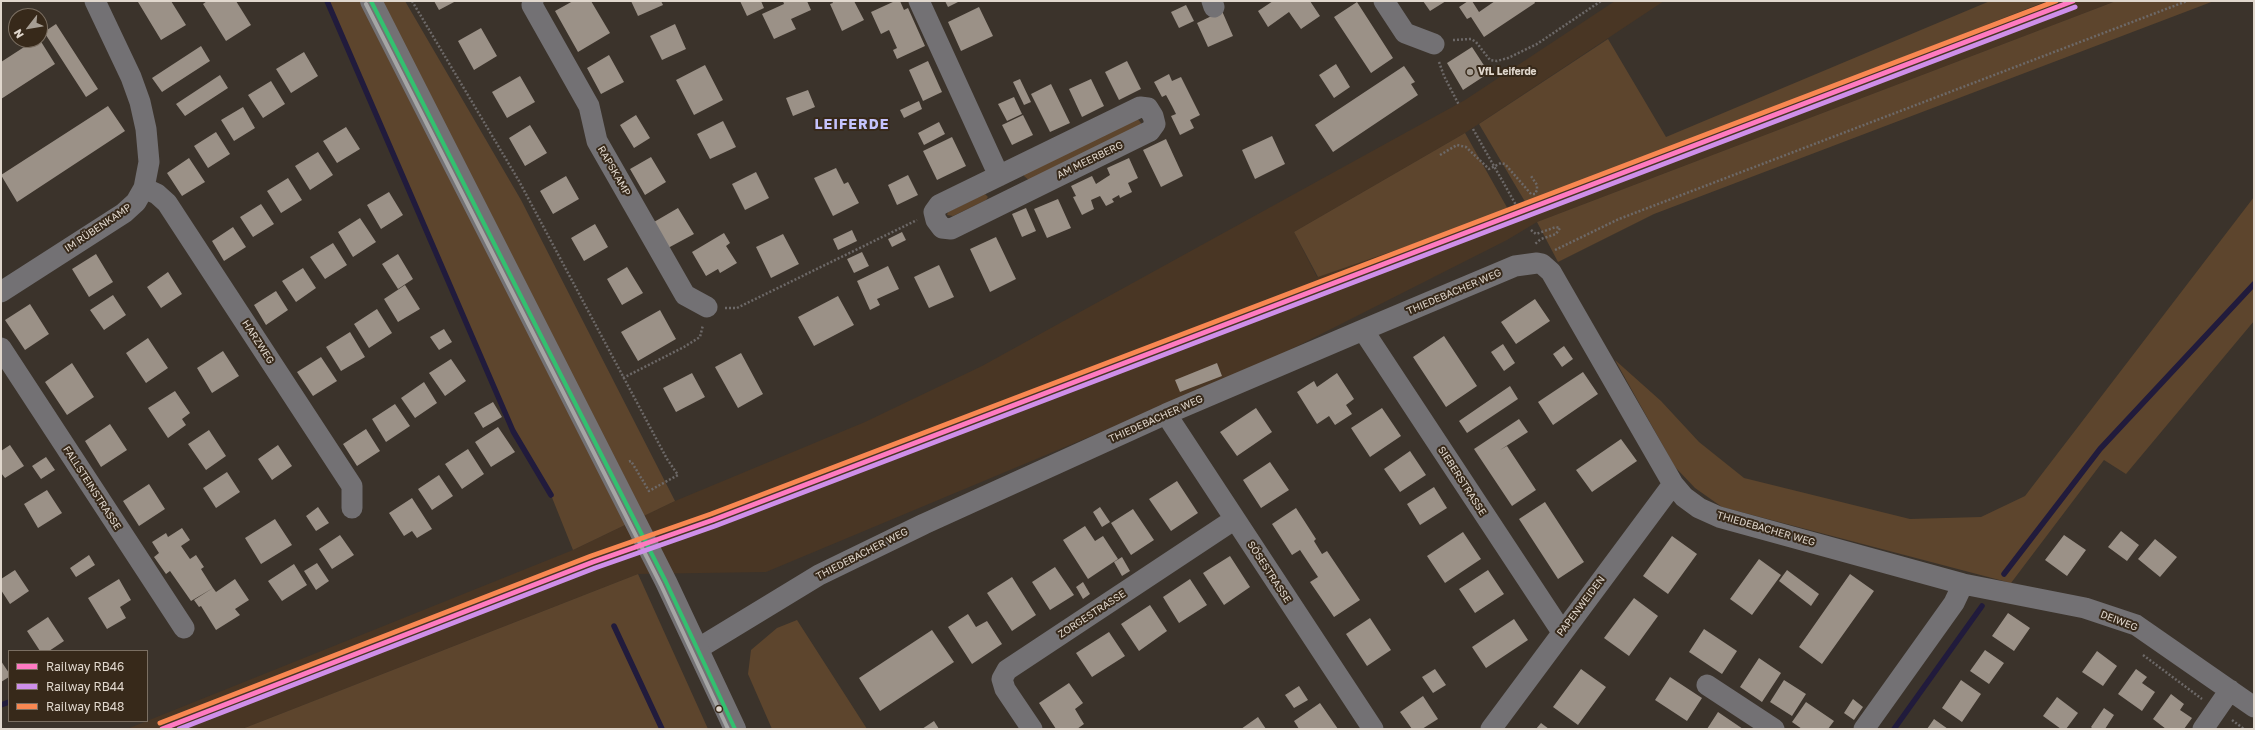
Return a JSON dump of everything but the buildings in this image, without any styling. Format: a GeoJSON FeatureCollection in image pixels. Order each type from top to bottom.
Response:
{"type":"FeatureCollection","features":[{"type":"Feature","properties":{"kind":"street","name":"IM RÜBENKAMP"},"geometry":{"type":"LineString","coordinates":[[1,292],[124,213],[136,202],[144,188],[149,162],[146,129],[140,102],[131,77],[94,1]]}},
{"type":"Feature","properties":{"kind":"street"},"geometry":{"type":"LineString","coordinates":[[371,1],[666,582],[699,648],[735,729]]}},
{"type":"Feature","properties":{"kind":"street","name":"RAPSKAMP"},"geometry":{"type":"LineString","coordinates":[[533,1],[532,5],[589,106],[597,141],[604,154],[685,295],[707,307]]}},
{"type":"Feature","properties":{"kind":"street"},"geometry":{"type":"LineString","coordinates":[[919,1],[999,176]]}},
{"type":"Feature","properties":{"kind":"street"},"geometry":{"type":"LineString","coordinates":[[1384,1],[1405,32],[1434,44]]}},
{"type":"Feature","properties":{"kind":"street","name":"AM MEERBERG"},"geometry":{"type":"LineString","coordinates":[[1140,107],[1148,108],[1153,116],[1155,124],[1150,131],[951,229],[942,228],[936,220],[934,212],[939,205],[999,176],[1140,107]]}},
{"type":"Feature","properties":{"kind":"street","name":"HARZWEG"},"geometry":{"type":"LineString","coordinates":[[144,188],[157,194],[167,203],[352,486],[352,508]]}},
{"type":"Feature","properties":{"kind":"street","name":"THIEDEBACHER WEG"},"geometry":{"type":"LineString","coordinates":[[699,648],[819,575],[854,557],[1166,414],[1514,266],[1537,263],[1542,264],[1550,272],[1673,484],[1684,497],[1699,508],[1719,517],[1963,584]]}},
{"type":"Feature","properties":{"kind":"street","name":"SIEBERSTRASSE"},"geometry":{"type":"LineString","coordinates":[[1363,330],[1562,632]]}},
{"type":"Feature","properties":{"kind":"street","name":"FALLSTEINSTRASSE"},"geometry":{"type":"LineString","coordinates":[[1,348],[184,628]]}},
{"type":"Feature","properties":{"kind":"street","name":"SÖSESTRASSE"},"geometry":{"type":"LineString","coordinates":[[1166,414],[1373,729]]}},
{"type":"Feature","properties":{"kind":"street","name":"PAPENWEIDEN"},"geometry":{"type":"LineString","coordinates":[[1491,729],[1673,484]]}},
{"type":"Feature","properties":{"kind":"street","name":"ZORGESTRASSE"},"geometry":{"type":"LineString","coordinates":[[1032,729],[1005,689],[1002,679],[1007,670],[1235,519]]}},
{"type":"Feature","properties":{"kind":"street"},"geometry":{"type":"LineString","coordinates":[[1864,729],[1954,603],[1963,584]]}},
{"type":"Feature","properties":{"kind":"street","name":"DEIWEG"},"geometry":{"type":"LineString","coordinates":[[1963,584],[2085,608],[2136,625],[2254,707]]}},
{"type":"Feature","properties":{"kind":"street"},"geometry":{"type":"LineString","coordinates":[[1707,685],[1774,729]]}},
{"type":"Feature","properties":{"kind":"street"},"geometry":{"type":"LineString","coordinates":[[2202,729],[2230,690]]}},
{"type":"Feature","properties":{"kind":"path"},"geometry":{"type":"LineString","coordinates":[[412,1],[519,181],[667,459],[678,475],[649,491],[631,460]]}},
{"type":"Feature","properties":{"kind":"path"},"geometry":{"type":"LineString","coordinates":[[1459,104],[1444,76],[1434,44],[1464,38],[1470,39],[1476,42],[1490,60],[1498,61],[1508,58],[1537,44],[1601,1]]}},
{"type":"Feature","properties":{"kind":"path"},"geometry":{"type":"LineString","coordinates":[[1531,230],[1536,234],[1556,227],[1560,230],[1556,234],[1541,239],[1535,244],[1534,249],[1537,263],[1556,250],[1619,219],[2187,1]]}},
{"type":"Feature","properties":{"kind":"path"},"geometry":{"type":"LineString","coordinates":[[1473,129],[1516,206]]}},
{"type":"Feature","properties":{"kind":"path"},"geometry":{"type":"LineString","coordinates":[[1440,155],[1457,145],[1466,147],[1485,167],[1489,169],[1501,163],[1505,164],[1531,194],[1537,190],[1537,185],[1531,176]]}},
{"type":"Feature","properties":{"kind":"path"},"geometry":{"type":"LineString","coordinates":[[624,378],[684,348],[700,337],[707,307],[737,308],[934,212]]}},
{"type":"Feature","properties":{"kind":"path"},"geometry":{"type":"LineString","coordinates":[[2141,654],[2244,729]]}},
{"type":"Feature","properties":{"kind":"shaded area"},"geometry":{"type":"Polygon","coordinates":[[[326,1],[405,1],[521,200],[675,501],[573,550],[551,495],[513,431],[326,1]]]}},
{"type":"Feature","properties":{"kind":"shaded area"},"geometry":{"type":"Polygon","coordinates":[[[1615,1],[1664,1],[1465,133],[1294,232],[1317,277],[1509,211],[2047,1],[2116,1],[1537,222],[1507,240],[1254,368],[766,572],[638,574],[242,729],[127,729],[148,722],[148,721],[573,550],[675,501],[865,422],[982,366],[1465,100],[1615,1]]]}},
{"type":"Feature","properties":{"kind":"shaded area"},"geometry":{"type":"Polygon","coordinates":[[[1990,1],[2047,1],[1527,205],[1479,124],[1608,39],[1666,137],[1990,1]]]}},
{"type":"Feature","properties":{"kind":"shaded area"},"geometry":{"type":"Polygon","coordinates":[[[2116,1],[2214,1],[1654,214],[1558,262],[1537,222],[2116,1]]]}},
{"type":"Feature","properties":{"kind":"shaded area"},"geometry":{"type":"Polygon","coordinates":[[[1136,117],[1141,123],[1141,127],[1030,181],[1024,176],[1024,173],[1136,117]]]}},
{"type":"Feature","properties":{"kind":"shaded area"},"geometry":{"type":"Polygon","coordinates":[[[1465,133],[1509,211],[1318,277],[1294,232],[1465,133]]]}},
{"type":"Feature","properties":{"kind":"shaded area"},"geometry":{"type":"Polygon","coordinates":[[[985,194],[988,197],[986,200],[953,216],[947,215],[948,212],[985,194]]]}},
{"type":"Feature","properties":{"kind":"shaded area"},"geometry":{"type":"Polygon","coordinates":[[[2254,197],[2254,321],[2126,474],[2104,460],[2011,583],[1722,507],[1695,488],[1675,467],[1615,360],[1661,401],[1699,442],[1744,478],[1910,519],[1981,517],[2025,496],[2254,197]]]}},
{"type":"Feature","properties":{"kind":"shaded area"},"geometry":{"type":"Polygon","coordinates":[[[638,574],[708,729],[242,729],[638,574]]]}},
{"type":"Feature","properties":{"kind":"shaded area"},"geometry":{"type":"Polygon","coordinates":[[[797,620],[867,729],[772,729],[748,674],[751,650],[777,628],[797,620]]]}},
{"type":"Feature","properties":{"kind":"waterway"},"geometry":{"type":"LineString","coordinates":[[327,1],[513,431],[551,495]]}},
{"type":"Feature","properties":{"kind":"waterway"},"geometry":{"type":"LineString","coordinates":[[2004,574],[2100,449],[2254,284]]}},
{"type":"Feature","properties":{"kind":"waterway"},"geometry":{"type":"LineString","coordinates":[[1894,729],[1982,606]]}},
{"type":"Feature","properties":{"kind":"waterway"},"geometry":{"type":"LineString","coordinates":[[614,626],[662,729]]}},
{"type":"Feature","properties":{"kind":"waterway"},"geometry":{"type":"LineString","coordinates":[[1,705],[8,702]]}},
{"type":"Feature","properties":{"kind":"rail line","name":"RB48"},"geometry":{"type":"LineString","coordinates":[[160,723],[591,556],[711,514],[2056,1]]}},
{"type":"Feature","properties":{"kind":"rail line","name":"RB46"},"geometry":{"type":"LineString","coordinates":[[162,729],[593,562],[713,520],[2073,1]]}},
{"type":"Feature","properties":{"kind":"rail line","name":"RB44"},"geometry":{"type":"LineString","coordinates":[[179,729],[595,568],[715,526],[2075,7]]}},
{"type":"Feature","properties":{"kind":"transit line"},"geometry":{"type":"LineString","coordinates":[[371,1],[666,582],[735,729]]}},
{"type":"Feature","properties":{"kind":"transit line"},"geometry":{"type":"LineString","coordinates":[[366,4],[661,585],[728,729]]}},
{"type":"Feature","properties":{"kind":"place","name":"VfL Leiferde"},"geometry":{"type":"Point","coordinates":[1470,72]}},
{"type":"Feature","properties":{"kind":"district","name":"LEIFERDE"},"geometry":{"type":"Point","coordinates":[852,125]}}]}
